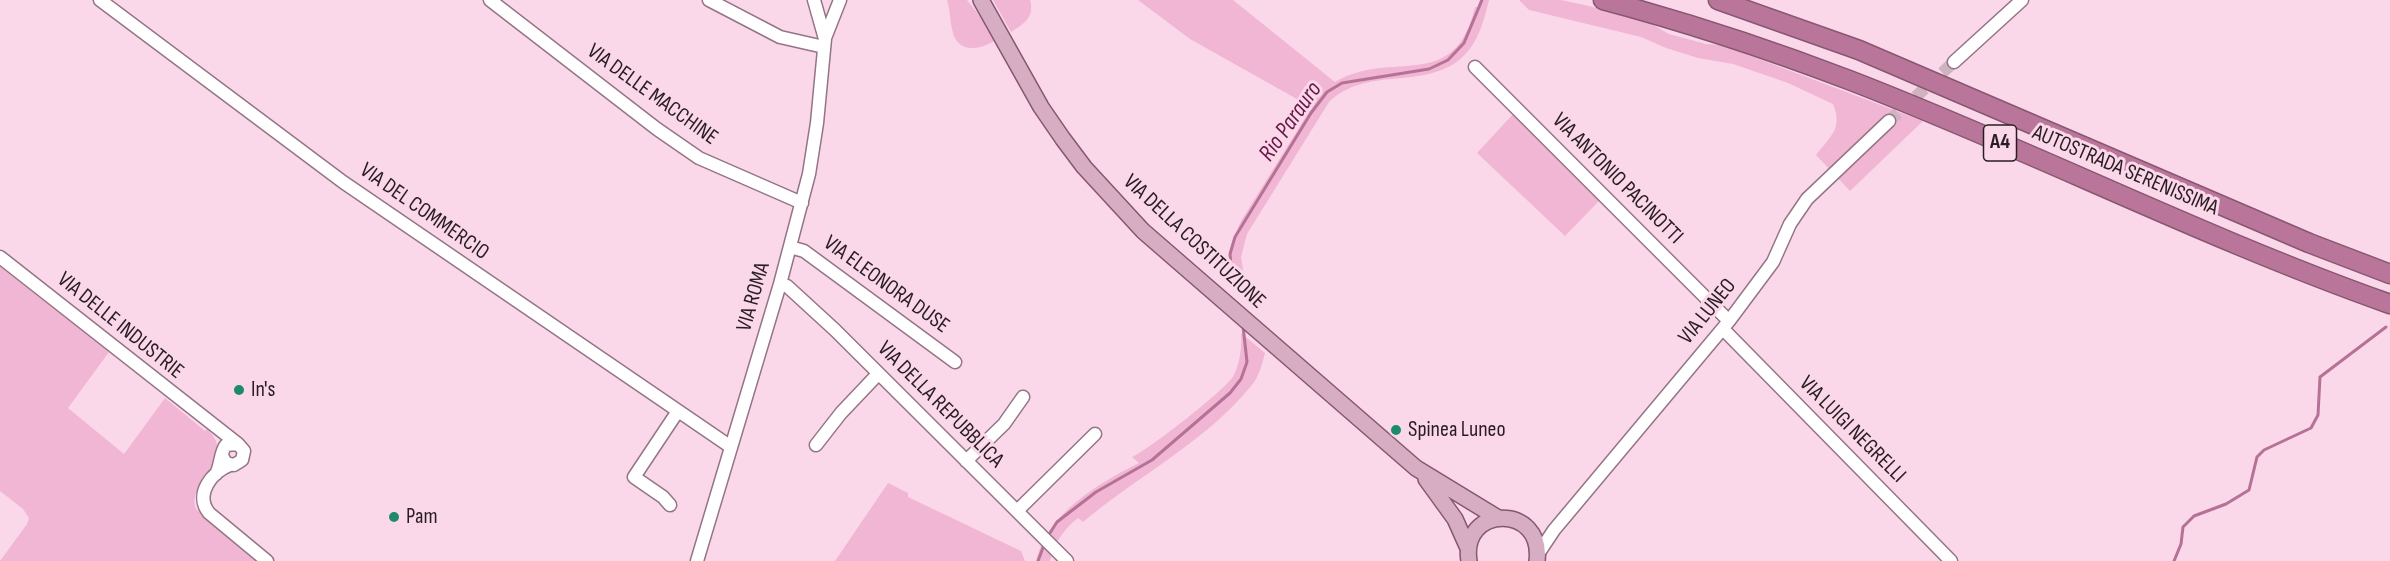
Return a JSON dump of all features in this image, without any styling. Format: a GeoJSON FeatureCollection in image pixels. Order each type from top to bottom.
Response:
{"type":"FeatureCollection","features":[{"type":"Feature","properties":{"kind":"highway","name":"AUTOSTRADA SERENISSIMA"},"geometry":{"type":"LineString","coordinates":[[1603,0],[1713,31],[1849,80],[2251,250],[2390,304]]}},
{"type":"Feature","properties":{"kind":"highway","name":"AUTOSTRADA SERENISSIMA"},"geometry":{"type":"LineString","coordinates":[[1718,0],[1859,50],[2299,239],[2390,274]]}},
{"type":"Feature","properties":{"kind":"main road","name":"VIA DELLA COSTITUZIONE"},"geometry":{"type":"LineString","coordinates":[[981,4],[1052,123],[1084,167],[1112,199],[1177,262],[1416,468],[1498,518],[1509,518],[1527,528]]}},
{"type":"Feature","properties":{"kind":"main road","name":"VIA DELLA COSTITUZIONE"},"geometry":{"type":"LineString","coordinates":[[1416,468],[1455,519],[1468,554]]}},
{"type":"Feature","properties":{"kind":"main road"},"geometry":{"type":"LineString","coordinates":[[1468,554],[1471,537],[1478,528],[1487,521],[1498,518]]}},
{"type":"Feature","properties":{"kind":"main road"},"geometry":{"type":"LineString","coordinates":[[1527,528],[1535,540],[1537,557]]}},
{"type":"Feature","properties":{"kind":"street","name":"VIA DEL COMMERCIO"},"geometry":{"type":"LineString","coordinates":[[100,0],[343,182],[731,447]]}},
{"type":"Feature","properties":{"kind":"street","name":"VIA DELLE MACCHINE"},"geometry":{"type":"LineString","coordinates":[[490,0],[657,129],[699,158],[802,203]]}},
{"type":"Feature","properties":{"kind":"street"},"geometry":{"type":"LineString","coordinates":[[709,0],[780,37],[825,43]]}},
{"type":"Feature","properties":{"kind":"street"},"geometry":{"type":"LineString","coordinates":[[814,0],[825,43]]}},
{"type":"Feature","properties":{"kind":"street"},"geometry":{"type":"LineString","coordinates":[[825,43],[840,0]]}},
{"type":"Feature","properties":{"kind":"street"},"geometry":{"type":"LineString","coordinates":[[1954,62],[2022,0]]}},
{"type":"Feature","properties":{"kind":"street","name":"VIA ROMA"},"geometry":{"type":"LineString","coordinates":[[697,561],[802,203],[814,149],[825,43]]}},
{"type":"Feature","properties":{"kind":"street","name":"VIA ANTONIO PACINOTTI"},"geometry":{"type":"LineString","coordinates":[[1475,67],[1726,325]]}},
{"type":"Feature","properties":{"kind":"street","name":"VIA LUNEO"},"geometry":{"type":"LineString","coordinates":[[1537,557],[1554,530],[1726,325],[1772,264],[1790,224],[1807,199],[1889,121]]}},
{"type":"Feature","properties":{"kind":"street","name":"VIA ELEONORA DUSE"},"geometry":{"type":"LineString","coordinates":[[790,247],[804,251],[955,362]]}},
{"type":"Feature","properties":{"kind":"street","name":"VIA DELLE INDUSTRIE"},"geometry":{"type":"LineString","coordinates":[[0,257],[214,428],[238,444]]}},
{"type":"Feature","properties":{"kind":"street","name":"VIA DELLA REPUBBLICA"},"geometry":{"type":"LineString","coordinates":[[780,284],[787,286],[835,330],[1067,561]]}},
{"type":"Feature","properties":{"kind":"street","name":"VIA LUIGI NEGRELLI"},"geometry":{"type":"LineString","coordinates":[[1726,325],[1951,561]]}},
{"type":"Feature","properties":{"kind":"street"},"geometry":{"type":"LineString","coordinates":[[816,445],[841,413],[878,374]]}},
{"type":"Feature","properties":{"kind":"street"},"geometry":{"type":"LineString","coordinates":[[966,461],[1004,424],[1023,397]]}},
{"type":"Feature","properties":{"kind":"street"},"geometry":{"type":"LineString","coordinates":[[670,505],[663,497],[634,477],[678,411]]}},
{"type":"Feature","properties":{"kind":"street"},"geometry":{"type":"LineString","coordinates":[[214,428],[220,437],[225,458]]}},
{"type":"Feature","properties":{"kind":"street"},"geometry":{"type":"LineString","coordinates":[[1017,511],[1095,434]]}},
{"type":"Feature","properties":{"kind":"street"},"geometry":{"type":"LineString","coordinates":[[225,458],[238,464],[244,456],[244,451],[238,444],[226,445],[225,458],[216,475],[203,491],[205,509],[267,561]]}},
{"type":"Feature","properties":{"kind":"street"},"geometry":{"type":"LineString","coordinates":[[1527,528],[1554,530]]}},
{"type":"Feature","properties":{"kind":"shaded area"},"geometry":{"type":"Polygon","coordinates":[[[947,0],[967,0],[994,41],[975,48],[968,48],[958,42],[954,37],[947,0]]]}},
{"type":"Feature","properties":{"kind":"shaded area"},"geometry":{"type":"Polygon","coordinates":[[[993,0],[1030,0],[1030,15],[1024,23],[1011,32],[993,0]]]}},
{"type":"Feature","properties":{"kind":"shaded area"},"geometry":{"type":"Polygon","coordinates":[[[1138,0],[1233,0],[1335,82],[1378,68],[1418,65],[1437,60],[1452,51],[1465,34],[1480,0],[1489,0],[1485,17],[1473,44],[1456,63],[1429,74],[1377,81],[1350,88],[1329,102],[1247,234],[1241,257],[1246,289],[1244,294],[1233,284],[1231,278],[1229,256],[1232,242],[1241,221],[1310,110],[1295,98],[1190,39],[1138,0]]]}},
{"type":"Feature","properties":{"kind":"shaded area"},"geometry":{"type":"Polygon","coordinates":[[[1519,0],[1561,0],[1648,22],[1669,34],[1706,44],[1722,45],[1923,121],[1850,191],[1816,155],[1831,137],[1836,126],[1837,119],[1833,104],[1788,83],[1733,64],[1698,58],[1641,37],[1529,10],[1519,0]]]}},
{"type":"Feature","properties":{"kind":"shaded area"},"geometry":{"type":"Polygon","coordinates":[[[1515,112],[1601,199],[1565,236],[1477,153],[1515,112]]]}},
{"type":"Feature","properties":{"kind":"shaded area"},"geometry":{"type":"Polygon","coordinates":[[[0,266],[109,352],[68,408],[124,454],[165,398],[205,431],[207,429],[216,440],[218,451],[215,461],[198,489],[195,499],[196,509],[259,561],[0,561],[29,518],[23,509],[0,491],[0,266]]]}},
{"type":"Feature","properties":{"kind":"shaded area"},"geometry":{"type":"Polygon","coordinates":[[[1241,333],[1265,353],[1256,379],[1251,386],[1214,424],[1192,441],[1083,522],[1078,518],[1073,522],[1057,542],[1050,561],[1036,561],[1051,529],[1076,502],[1107,480],[1139,463],[1132,457],[1186,419],[1229,382],[1239,360],[1241,333]]]}},
{"type":"Feature","properties":{"kind":"shaded area"},"geometry":{"type":"Polygon","coordinates":[[[888,483],[908,493],[908,497],[1021,551],[1025,561],[835,561],[888,483]]]}},
{"type":"Feature","properties":{"kind":"waterway","name":"Rio Parauro"},"geometry":{"type":"LineString","coordinates":[[1232,279],[1230,254],[1235,237],[1311,113],[1327,92],[1342,83],[1429,69],[1448,60],[1464,43],[1482,0]]}},
{"type":"Feature","properties":{"kind":"waterway","name":"Rio Parauro"},"geometry":{"type":"LineString","coordinates":[[1048,536],[1057,522],[1096,492],[1152,460],[1230,393],[1241,379],[1247,362],[1243,326]]}},
{"type":"Feature","properties":{"kind":"waterway"},"geometry":{"type":"LineString","coordinates":[[2174,561],[2181,544],[2183,527],[2194,516],[2226,504],[2249,490],[2257,457],[2264,450],[2311,428],[2318,415],[2320,377],[2386,327]]}},
{"type":"Feature","properties":{"kind":"waterway","name":"Rio Parauro"},"geometry":{"type":"LineString","coordinates":[[1038,561],[1044,545]]}},
{"type":"Feature","properties":{"kind":"tunnel"},"geometry":{"type":"LineString","coordinates":[[1889,121],[1954,62]]}},
{"type":"Feature","properties":{"kind":"place","name":"In's"},"geometry":{"type":"Point","coordinates":[239,390]}},
{"type":"Feature","properties":{"kind":"place","name":"Spinea Luneo"},"geometry":{"type":"Point","coordinates":[1396,430]}},
{"type":"Feature","properties":{"kind":"place","name":"Pam"},"geometry":{"type":"Point","coordinates":[394,517]}}]}
